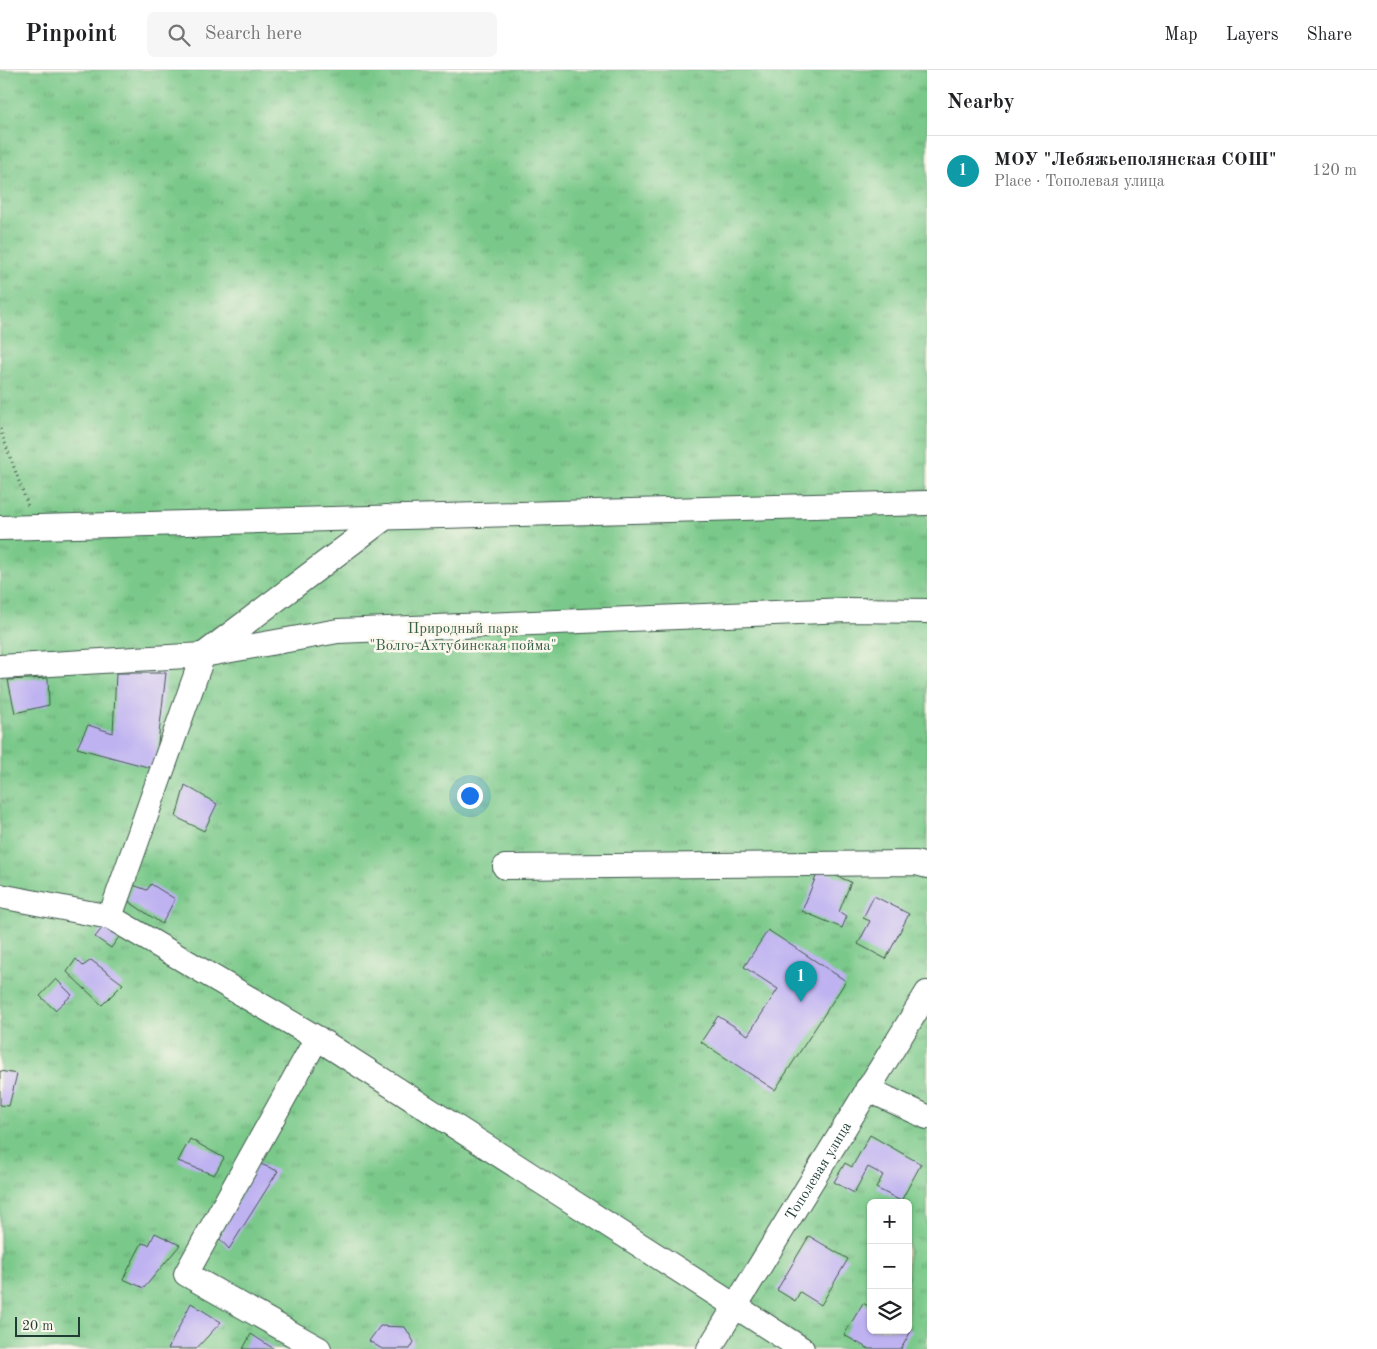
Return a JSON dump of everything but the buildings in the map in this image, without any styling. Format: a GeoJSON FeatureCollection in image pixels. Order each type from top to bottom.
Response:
{"type":"FeatureCollection","features":[{"type":"Feature","properties":{"kind":"street"},"geometry":{"type":"LineString","coordinates":[[0,528],[927,503]]}},
{"type":"Feature","properties":{"kind":"street"},"geometry":{"type":"LineString","coordinates":[[110,917],[203,655],[386,518]]}},
{"type":"Feature","properties":{"kind":"street"},"geometry":{"type":"LineString","coordinates":[[0,666],[203,655],[338,631],[847,610],[927,611]]}},
{"type":"Feature","properties":{"kind":"street"},"geometry":{"type":"LineString","coordinates":[[505,867],[916,863],[927,866]]}},
{"type":"Feature","properties":{"kind":"street"},"geometry":{"type":"LineString","coordinates":[[0,896],[110,917],[317,1038],[802,1349]]}},
{"type":"Feature","properties":{"kind":"street","name":"Тополевая улица"},"geometry":{"type":"LineString","coordinates":[[709,1349],[927,993]]}},
{"type":"Feature","properties":{"kind":"street"},"geometry":{"type":"LineString","coordinates":[[317,1038],[186,1274],[319,1349]]}},
{"type":"Feature","properties":{"kind":"street"},"geometry":{"type":"LineString","coordinates":[[867,1089],[927,1117]]}},
{"type":"Feature","properties":{"kind":"path"},"geometry":{"type":"LineString","coordinates":[[0,429],[36,527]]}},
{"type":"Feature","properties":{"kind":"green space","name":"Природный парк \"Волго-Ахтубинская пойма\""},"geometry":{"type":"Polygon","coordinates":[[[0,70],[927,70],[927,1349],[0,1349],[0,70]]]}},
{"type":"Feature","properties":{"kind":"place","name":"МОУ \"Лебяжьеполянская СОШ\""},"geometry":{"type":"Point","coordinates":[801,1002]}}]}
